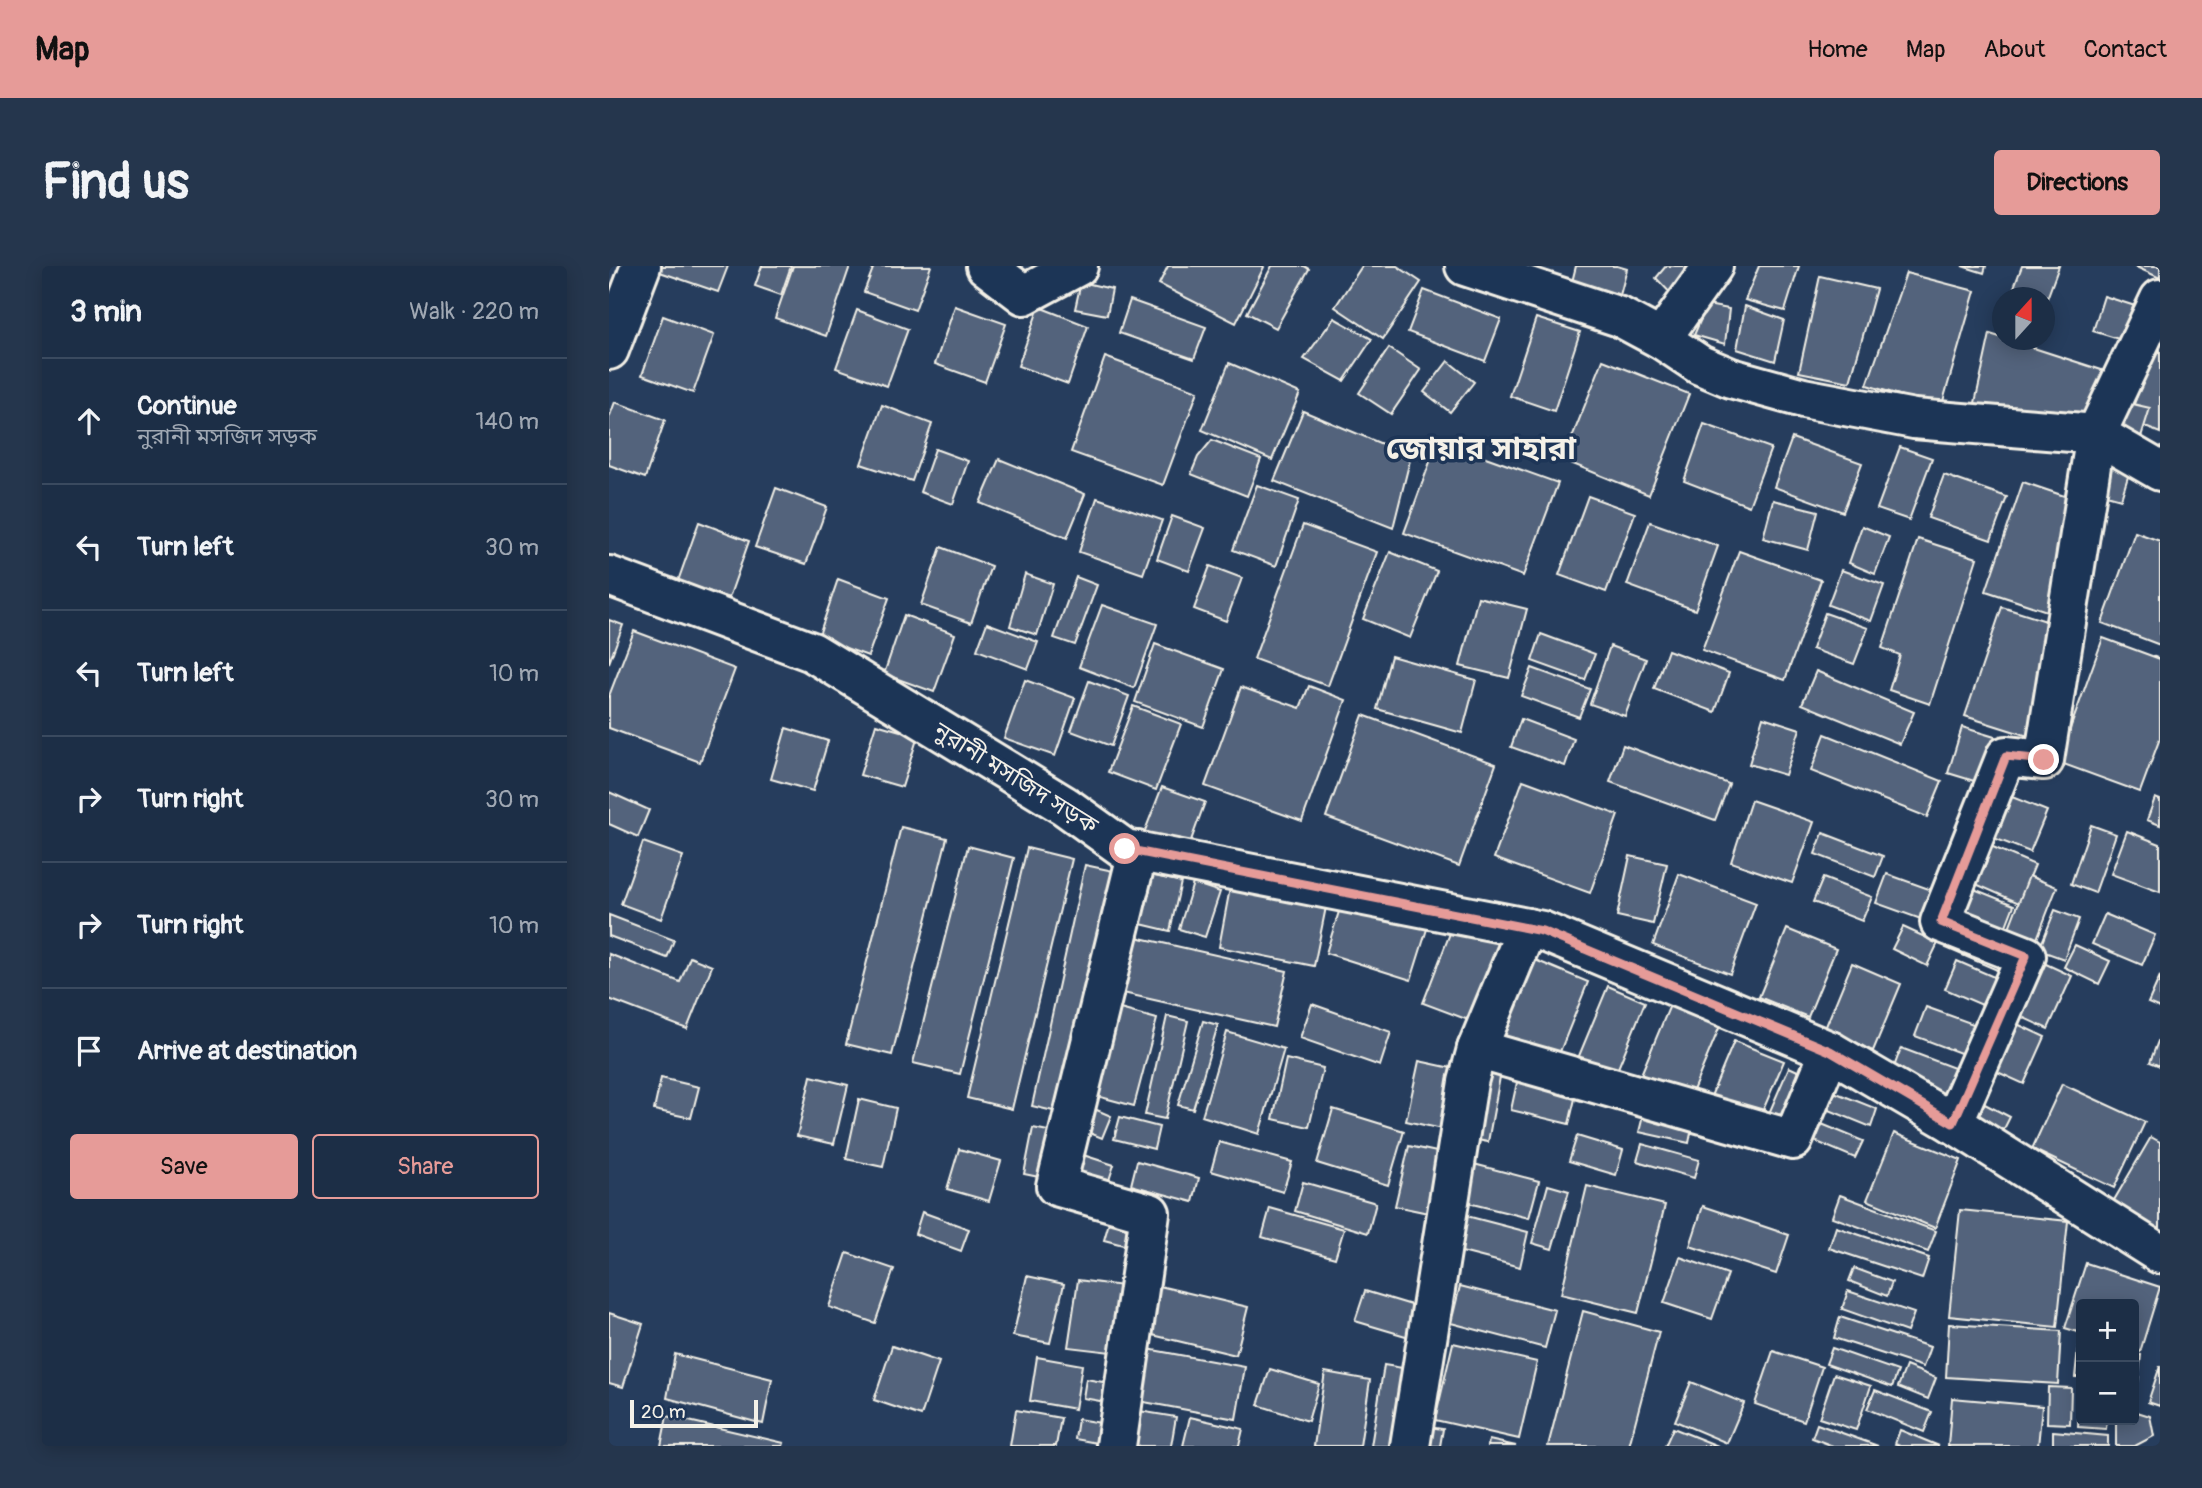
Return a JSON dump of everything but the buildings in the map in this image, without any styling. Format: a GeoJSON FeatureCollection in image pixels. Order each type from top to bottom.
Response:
{"type":"FeatureCollection","features":[{"type":"Feature","properties":{"kind":"street"},"geometry":{"type":"LineString","coordinates":[[609,349],[641,266]]}},
{"type":"Feature","properties":{"kind":"street"},"geometry":{"type":"LineString","coordinates":[[986,266],[1024,295],[1078,266]]}},
{"type":"Feature","properties":{"kind":"street"},"geometry":{"type":"LineString","coordinates":[[1465,266],[1620,317],[1661,339],[1700,365],[1731,378],[1803,398],[1915,419],[2096,434],[2160,471]]}},
{"type":"Feature","properties":{"kind":"street"},"geometry":{"type":"LineString","coordinates":[[1661,339],[1713,266]]}},
{"type":"Feature","properties":{"kind":"street"},"geometry":{"type":"LineString","coordinates":[[1953,1123],[2026,956],[1941,922],[2006,756],[2044,760],[2096,434],[2160,299]]}},
{"type":"Feature","properties":{"kind":"street","name":"নুরানী মসজিদ সড়ক"},"geometry":{"type":"LineString","coordinates":[[609,576],[812,652],[1044,793],[1125,849],[1542,931],[1830,1051],[1953,1123],[2160,1254]]}},
{"type":"Feature","properties":{"kind":"street"},"geometry":{"type":"LineString","coordinates":[[1116,1446],[1150,1213],[1056,1186],[1138,851]]}},
{"type":"Feature","properties":{"kind":"street"},"geometry":{"type":"LineString","coordinates":[[1410,1446],[1468,1082],[1477,1049],[1527,928]]}},
{"type":"Feature","properties":{"kind":"street"},"geometry":{"type":"LineString","coordinates":[[1477,1049],[1793,1140],[1830,1051]]}},
{"type":"Feature","properties":{"kind":"district","name":"জোয়ার সাহারা"},"geometry":{"type":"Point","coordinates":[1481,448]}},
{"type":"Feature","properties":{"kind":"route"},"geometry":{"type":"LineString","coordinates":[[1125,849],[1542,931],[1830,1051],[1953,1123],[2026,956],[1941,922],[2006,756],[2044,760]]}}]}
